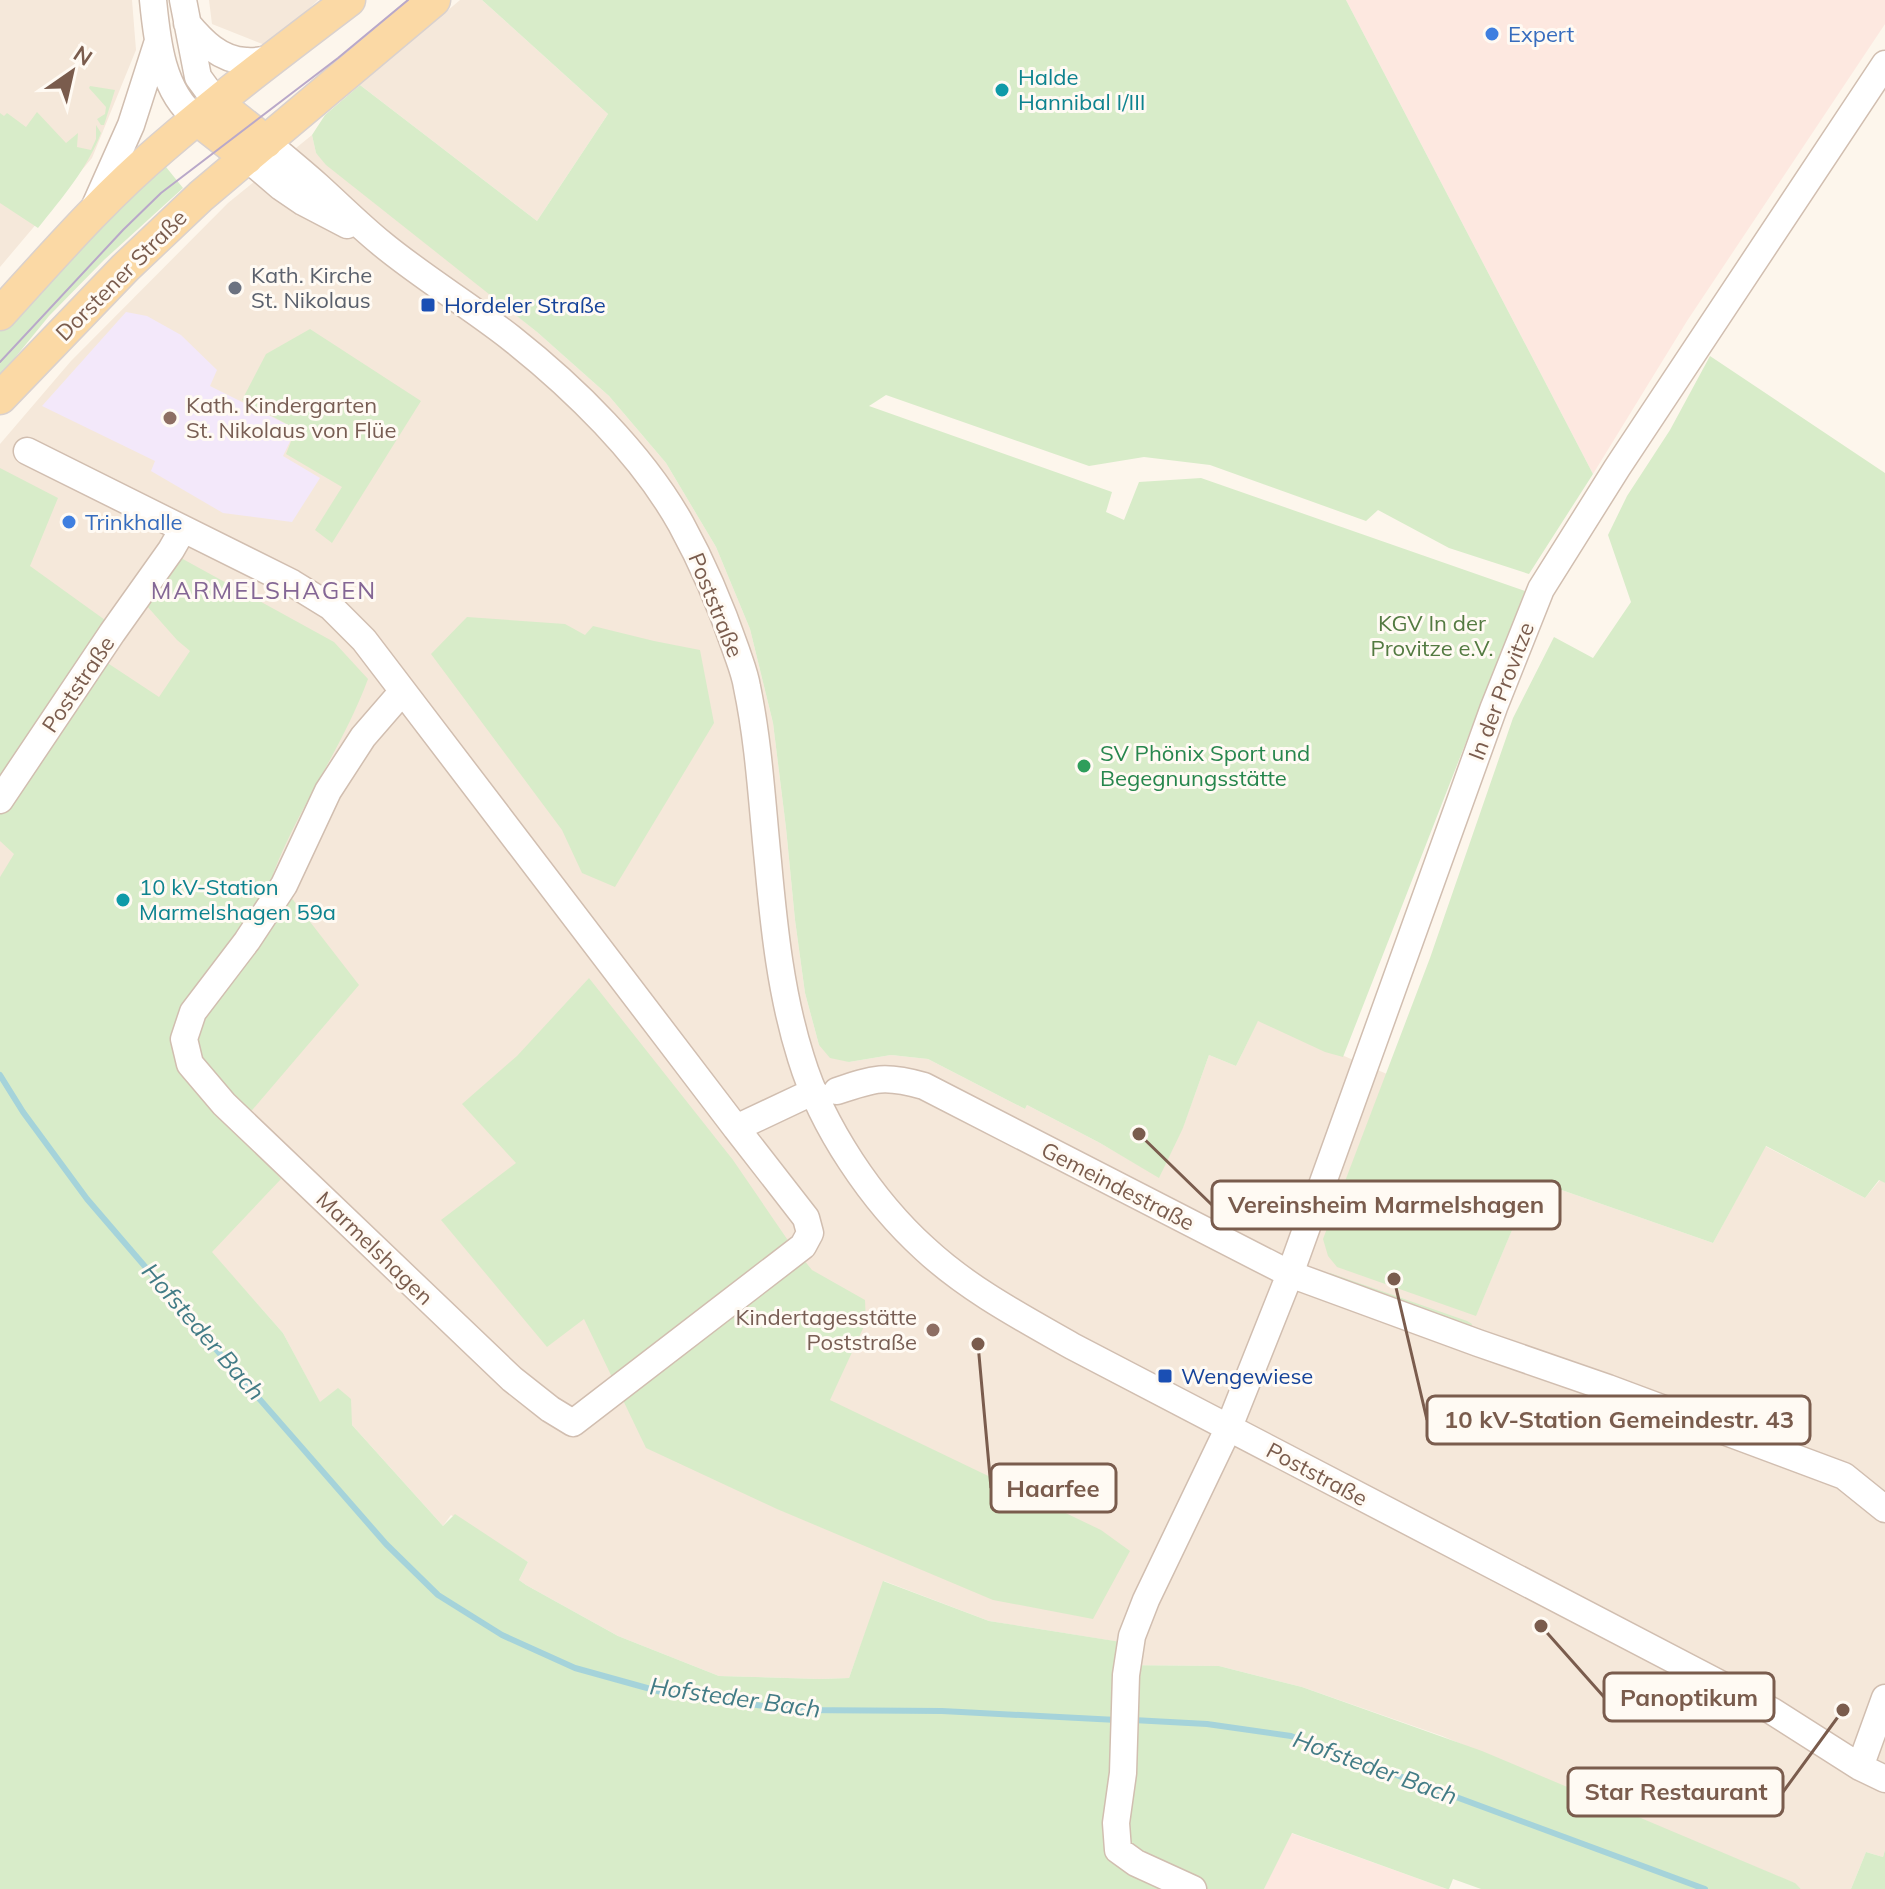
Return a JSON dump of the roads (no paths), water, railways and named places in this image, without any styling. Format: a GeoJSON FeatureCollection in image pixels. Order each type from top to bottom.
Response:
{"type":"FeatureCollection","features":[{"type":"Feature","properties":{"kind":"main road"},"geometry":{"type":"LineString","coordinates":[[0,314],[91,215],[161,149],[349,0]]}},
{"type":"Feature","properties":{"kind":"main road","name":"Dorstener Straße"},"geometry":{"type":"LineString","coordinates":[[0,398],[125,268],[201,196],[434,0]]}},
{"type":"Feature","properties":{"kind":"main road"},"geometry":{"type":"LineString","coordinates":[[207,111],[256,150]]}},
{"type":"Feature","properties":{"kind":"street"},"geometry":{"type":"LineString","coordinates":[[153,0],[157,44],[176,96],[186,110],[207,111],[185,12]]}},
{"type":"Feature","properties":{"kind":"street"},"geometry":{"type":"LineString","coordinates":[[185,12],[211,49],[244,62],[272,59]]}},
{"type":"Feature","properties":{"kind":"street"},"geometry":{"type":"LineString","coordinates":[[91,215],[131,125],[157,44]]}},
{"type":"Feature","properties":{"kind":"street","name":"In der Provitze"},"geometry":{"type":"LineString","coordinates":[[1229,1427],[1290,1274],[1494,707],[1541,589],[1610,479],[1885,64]]}},
{"type":"Feature","properties":{"kind":"street","name":"Poststraße"},"geometry":{"type":"LineString","coordinates":[[256,150],[281,187],[382,244],[511,338],[546,368],[608,426],[648,475],[678,519],[708,577],[747,684],[778,949],[787,1005],[802,1060],[826,1092],[846,1154],[869,1187],[924,1248],[1000,1305],[1045,1330],[1772,1711],[1860,1767],[1885,1779]]}},
{"type":"Feature","properties":{"kind":"street"},"geometry":{"type":"LineString","coordinates":[[27,451],[292,583],[331,607],[364,640],[736,1128],[804,1096],[826,1092]]}},
{"type":"Feature","properties":{"kind":"street","name":"Poststraße"},"geometry":{"type":"LineString","coordinates":[[0,800],[183,529]]}},
{"type":"Feature","properties":{"kind":"street","name":"Marmelshagen"},"geometry":{"type":"LineString","coordinates":[[402,692],[363,737],[322,802],[284,885],[247,941],[193,1012],[184,1039],[190,1064],[224,1104],[512,1379],[573,1423],[803,1246],[810,1233],[806,1218],[736,1128]]}},
{"type":"Feature","properties":{"kind":"street","name":"Gemeindestraße"},"geometry":{"type":"LineString","coordinates":[[826,1092],[864,1081],[897,1078],[924,1086],[1290,1274],[1844,1476],[1885,1509]]}},
{"type":"Feature","properties":{"kind":"street"},"geometry":{"type":"LineString","coordinates":[[1193,1889],[1136,1863],[1118,1850],[1116,1823],[1123,1773],[1125,1690],[1132,1636],[1146,1600],[1229,1427]]}},
{"type":"Feature","properties":{"kind":"street"},"geometry":{"type":"LineString","coordinates":[[1860,1767],[1885,1698]]}},
{"type":"Feature","properties":{"kind":"waterway","name":"Hofsteder Bach"},"geometry":{"type":"LineString","coordinates":[[0,1075],[23,1112],[87,1199],[386,1544],[438,1595],[502,1635],[575,1668],[665,1693],[795,1710],[942,1711],[1117,1720]]}},
{"type":"Feature","properties":{"kind":"waterway","name":"Hofsteder Bach"},"geometry":{"type":"LineString","coordinates":[[1133,1720],[1207,1724],[1291,1736],[1705,1889]]}},
{"type":"Feature","properties":{"kind":"tram line"},"geometry":{"type":"LineString","coordinates":[[0,362],[161,193],[338,58],[408,0]]}},
{"type":"Feature","properties":{"kind":"place","name":"Expert"},"geometry":{"type":"Point","coordinates":[1492,34]}},
{"type":"Feature","properties":{"kind":"place","name":"Halde Hannibal I/III"},"geometry":{"type":"Point","coordinates":[1002,90]}},
{"type":"Feature","properties":{"kind":"place","name":"Kath. Kirche St. Nikolaus"},"geometry":{"type":"Point","coordinates":[235,288]}},
{"type":"Feature","properties":{"kind":"place","name":"Hordeler Straße"},"geometry":{"type":"Point","coordinates":[428,305]}},
{"type":"Feature","properties":{"kind":"place","name":"Kath. Kindergarten St. Nikolaus von Flüe"},"geometry":{"type":"Point","coordinates":[170,418]}},
{"type":"Feature","properties":{"kind":"place","name":"Trinkhalle"},"geometry":{"type":"Point","coordinates":[69,522]}},
{"type":"Feature","properties":{"kind":"place","name":"SV Phönix Sport und Begegnungsstätte"},"geometry":{"type":"Point","coordinates":[1084,766]}},
{"type":"Feature","properties":{"kind":"place","name":"10 kV-Station Marmelshagen 59a"},"geometry":{"type":"Point","coordinates":[123,900]}},
{"type":"Feature","properties":{"kind":"place","name":"Vereinsheim Marmelshagen"},"geometry":{"type":"Point","coordinates":[1139,1134]}},
{"type":"Feature","properties":{"kind":"place","name":"10 kV-Station Gemeindestr. 43"},"geometry":{"type":"Point","coordinates":[1394,1279]}},
{"type":"Feature","properties":{"kind":"place","name":"Kindertagesstätte Poststraße"},"geometry":{"type":"Point","coordinates":[933,1330]}},
{"type":"Feature","properties":{"kind":"place","name":"Haarfee"},"geometry":{"type":"Point","coordinates":[978,1344]}},
{"type":"Feature","properties":{"kind":"place","name":"Wengewiese"},"geometry":{"type":"Point","coordinates":[1165,1376]}},
{"type":"Feature","properties":{"kind":"place","name":"Panoptikum"},"geometry":{"type":"Point","coordinates":[1541,1626]}},
{"type":"Feature","properties":{"kind":"place","name":"Star Restaurant"},"geometry":{"type":"Point","coordinates":[1843,1710]}},
{"type":"Feature","properties":{"kind":"district","name":"MARMELSHAGEN"},"geometry":{"type":"Point","coordinates":[264,591]}},
{"type":"Feature","properties":{"kind":"park label","name":"KGV In der Provitze e.V."},"geometry":{"type":"Point","coordinates":[1432,636]}}]}
